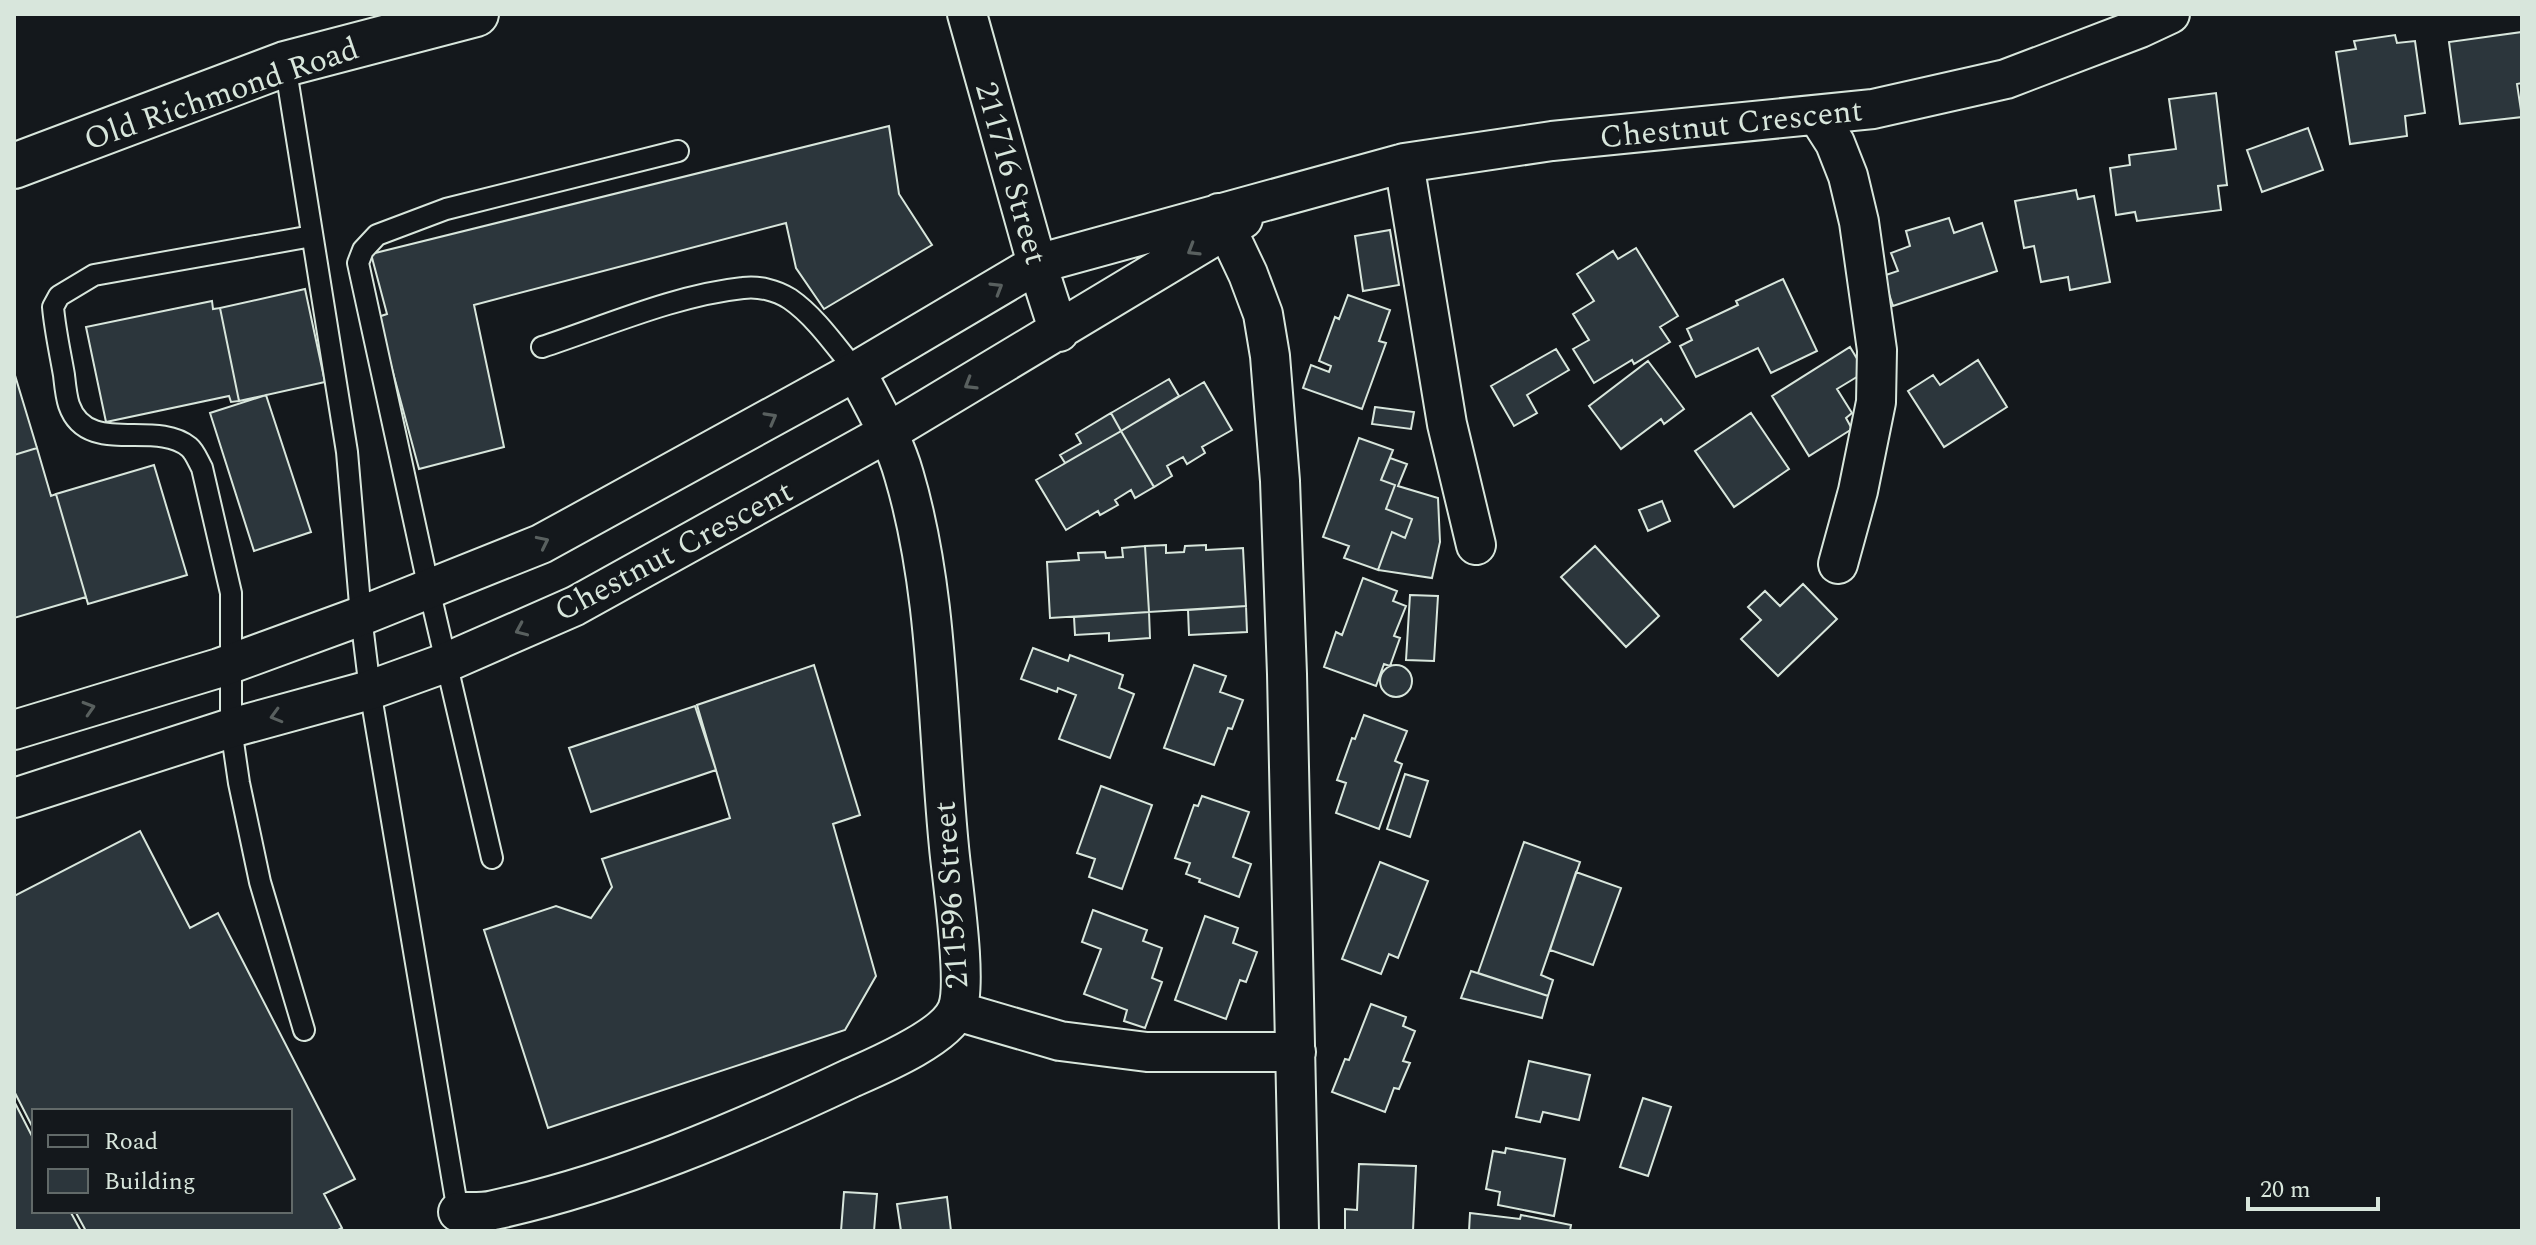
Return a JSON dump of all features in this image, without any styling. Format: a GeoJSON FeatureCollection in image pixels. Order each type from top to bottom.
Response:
{"type":"FeatureCollection","features":[{"type":"Feature","properties":{"kind":"street","name":"Old Richmond Road"},"geometry":{"type":"LineString","coordinates":[[14,166],[285,64],[476,14]]}},
{"type":"Feature","properties":{"kind":"street","name":"211716 Street"},"geometry":{"type":"LineString","coordinates":[[967,14],[1059,332]]}},
{"type":"Feature","properties":{"kind":"street","name":"Chestnut Crescent"},"geometry":{"type":"LineString","coordinates":[[14,730],[232,664],[541,544],[856,371],[1037,264],[1223,221],[1283,195],[1404,163],[1552,141],[1873,109],[2006,79],[2170,14]]}},
{"type":"Feature","properties":{"kind":"street"},"geometry":{"type":"LineString","coordinates":[[1817,115],[1835,143],[1848,176],[1859,222],[1877,350],[1876,402],[1858,491],[1838,564]]}},
{"type":"Feature","properties":{"kind":"street"},"geometry":{"type":"LineString","coordinates":[[1404,163],[1447,424],[1476,545]]}},
{"type":"Feature","properties":{"kind":"street","name":"Chestnut Crescent"},"geometry":{"type":"LineString","coordinates":[[14,798],[231,728],[370,690],[445,663],[575,606],[887,433],[1059,332],[1223,221]]}},
{"type":"Feature","properties":{"kind":"street"},"geometry":{"type":"LineString","coordinates":[[1223,221],[1263,314],[1271,371],[1281,511],[1299,1231]]}},
{"type":"Feature","properties":{"kind":"street","name":"211596 Street"},"geometry":{"type":"LineString","coordinates":[[458,1212],[490,1212],[534,1200],[689,1148],[788,1108],[905,1053],[937,1031],[957,1011],[961,978],[935,665],[921,543],[904,473],[856,371]]}},
{"type":"Feature","properties":{"kind":"street"},"geometry":{"type":"LineString","coordinates":[[957,1011],[1060,1041],[1147,1052],[1296,1052]]}},
{"type":"Feature","properties":{"kind":"lane"},"geometry":{"type":"LineString","coordinates":[[285,64],[347,452],[370,690],[458,1212]]}},
{"type":"Feature","properties":{"kind":"lane"},"geometry":{"type":"LineString","coordinates":[[492,858],[445,663],[358,263],[363,250],[377,235],[446,209],[678,151]]}},
{"type":"Feature","properties":{"kind":"lane"},"geometry":{"type":"LineString","coordinates":[[304,1030],[260,882],[239,783],[231,728],[231,593],[202,468],[192,449],[176,438],[147,434],[100,434],[81,424],[69,405],[53,307],[59,296],[94,275],[312,236]]}},
{"type":"Feature","properties":{"kind":"lane"},"geometry":{"type":"LineString","coordinates":[[542,347],[686,299],[745,287],[769,289],[789,298],[856,371]]}},
{"type":"Feature","properties":{"kind":"building"},"geometry":{"type":"Polygon","coordinates":[[[2522,32],[2522,83],[2517,84],[2522,117],[2460,124],[2449,42],[2522,32]]]}},
{"type":"Feature","properties":{"kind":"building"},"geometry":{"type":"Polygon","coordinates":[[[2395,35],[2397,43],[2415,41],[2425,113],[2405,116],[2407,136],[2350,144],[2336,52],[2356,49],[2354,41],[2395,35]]]}},
{"type":"Feature","properties":{"kind":"building"},"geometry":{"type":"Polygon","coordinates":[[[2216,93],[2227,185],[2218,186],[2221,210],[2137,221],[2135,212],[2116,215],[2110,168],[2130,165],[2129,155],[2176,149],[2169,99],[2216,93]]]}},
{"type":"Feature","properties":{"kind":"building"},"geometry":{"type":"Polygon","coordinates":[[[889,126],[899,194],[932,245],[824,309],[796,268],[786,223],[474,305],[504,447],[419,469],[378,317],[387,314],[371,254],[889,126]]]}},
{"type":"Feature","properties":{"kind":"building"},"geometry":{"type":"Polygon","coordinates":[[[2308,128],[2323,170],[2262,192],[2247,150],[2308,128]]]}},
{"type":"Feature","properties":{"kind":"building"},"geometry":{"type":"Polygon","coordinates":[[[2076,190],[2078,199],[2094,196],[2110,282],[2070,290],[2068,277],[2041,282],[2034,246],[2024,248],[2015,201],[2076,190]]]}},
{"type":"Feature","properties":{"kind":"building"},"geometry":{"type":"Polygon","coordinates":[[[1949,218],[1954,233],[1982,223],[1997,271],[1893,306],[1883,276],[1898,271],[1891,253],[1910,246],[1906,231],[1949,218]]]}},
{"type":"Feature","properties":{"kind":"building"},"geometry":{"type":"Polygon","coordinates":[[[1390,230],[1399,285],[1363,291],[1355,236],[1390,230]]]}},
{"type":"Feature","properties":{"kind":"building"},"geometry":{"type":"Polygon","coordinates":[[[1636,248],[1678,316],[1660,327],[1670,342],[1594,383],[1573,349],[1589,340],[1573,314],[1594,301],[1577,274],[1613,251],[1618,259],[1636,248]]]}},
{"type":"Feature","properties":{"kind":"building"},"geometry":{"type":"Polygon","coordinates":[[[1783,279],[1817,351],[1771,373],[1758,348],[1696,377],[1680,346],[1692,340],[1687,329],[1783,279]]]}},
{"type":"Feature","properties":{"kind":"building"},"geometry":{"type":"Polygon","coordinates":[[[305,289],[325,382],[239,401],[220,308],[305,289]]]}},
{"type":"Feature","properties":{"kind":"building"},"geometry":{"type":"Polygon","coordinates":[[[1348,295],[1390,310],[1379,341],[1386,343],[1362,409],[1303,388],[1311,365],[1329,372],[1331,366],[1319,361],[1335,317],[1339,319],[1348,295]]]}},
{"type":"Feature","properties":{"kind":"building"},"geometry":{"type":"Polygon","coordinates":[[[212,301],[213,309],[220,308],[239,401],[231,402],[229,396],[106,422],[86,327],[212,301]]]}},
{"type":"Feature","properties":{"kind":"building"},"geometry":{"type":"Polygon","coordinates":[[[1850,347],[1865,372],[1837,389],[1852,413],[1846,418],[1852,429],[1809,456],[1772,396],[1850,347]]]}},
{"type":"Feature","properties":{"kind":"building"},"geometry":{"type":"Polygon","coordinates":[[[1556,349],[1569,370],[1527,395],[1537,413],[1514,426],[1491,386],[1556,349]]]}},
{"type":"Feature","properties":{"kind":"building"},"geometry":{"type":"Polygon","coordinates":[[[1978,360],[2007,407],[1944,447],[1908,391],[1933,375],[1940,385],[1978,360]]]}},
{"type":"Feature","properties":{"kind":"building"},"geometry":{"type":"Polygon","coordinates":[[[1648,361],[1684,409],[1664,424],[1661,419],[1621,449],[1589,406],[1648,361]]]}},
{"type":"Feature","properties":{"kind":"building"},"geometry":{"type":"Polygon","coordinates":[[[14,372],[37,448],[14,455],[14,372]]]}},
{"type":"Feature","properties":{"kind":"building"},"geometry":{"type":"Polygon","coordinates":[[[1169,379],[1179,396],[1121,431],[1111,413],[1169,379]]]}},
{"type":"Feature","properties":{"kind":"building"},"geometry":{"type":"Polygon","coordinates":[[[1204,382],[1232,430],[1202,447],[1205,453],[1187,464],[1183,457],[1167,466],[1172,476],[1154,487],[1121,431],[1204,382]]]}},
{"type":"Feature","properties":{"kind":"building"},"geometry":{"type":"Polygon","coordinates":[[[266,395],[311,532],[254,551],[210,413],[266,395]]]}},
{"type":"Feature","properties":{"kind":"building"},"geometry":{"type":"Polygon","coordinates":[[[1375,407],[1414,412],[1411,429],[1372,424],[1375,407]]]}},
{"type":"Feature","properties":{"kind":"building"},"geometry":{"type":"Polygon","coordinates":[[[1111,413],[1121,431],[1065,463],[1060,455],[1081,443],[1076,434],[1111,413]]]}},
{"type":"Feature","properties":{"kind":"building"},"geometry":{"type":"Polygon","coordinates":[[[1751,413],[1789,469],[1734,507],[1695,451],[1751,413]]]}},
{"type":"Feature","properties":{"kind":"building"},"geometry":{"type":"Polygon","coordinates":[[[1121,431],[1154,487],[1135,498],[1131,490],[1115,500],[1118,505],[1100,515],[1098,511],[1066,530],[1036,480],[1121,431]]]}},
{"type":"Feature","properties":{"kind":"building"},"geometry":{"type":"Polygon","coordinates":[[[1359,438],[1393,450],[1381,480],[1395,485],[1386,509],[1412,519],[1405,538],[1392,532],[1378,570],[1344,558],[1349,546],[1323,537],[1359,438]]]}},
{"type":"Feature","properties":{"kind":"building"},"geometry":{"type":"Polygon","coordinates":[[[37,448],[51,496],[56,494],[86,597],[14,618],[14,455],[37,448]]]}},
{"type":"Feature","properties":{"kind":"building"},"geometry":{"type":"Polygon","coordinates":[[[1390,458],[1407,464],[1398,486],[1438,498],[1440,542],[1432,578],[1378,570],[1392,532],[1405,538],[1412,519],[1386,509],[1395,485],[1381,480],[1390,458]]]}},
{"type":"Feature","properties":{"kind":"building"},"geometry":{"type":"Polygon","coordinates":[[[154,465],[187,575],[88,604],[56,494],[154,465]]]}},
{"type":"Feature","properties":{"kind":"building"},"geometry":{"type":"Polygon","coordinates":[[[1662,501],[1670,521],[1648,531],[1639,510],[1662,501]]]}},
{"type":"Feature","properties":{"kind":"building"},"geometry":{"type":"Polygon","coordinates":[[[1166,545],[1166,553],[1184,552],[1185,546],[1206,545],[1206,550],[1243,548],[1246,606],[1149,612],[1145,546],[1166,545]]]}},
{"type":"Feature","properties":{"kind":"building"},"geometry":{"type":"Polygon","coordinates":[[[1145,546],[1149,612],[1050,618],[1047,562],[1079,560],[1078,553],[1105,552],[1106,558],[1123,557],[1122,548],[1145,546]]]}},
{"type":"Feature","properties":{"kind":"building"},"geometry":{"type":"Polygon","coordinates":[[[1595,546],[1659,616],[1626,647],[1561,577],[1595,546]]]}},
{"type":"Feature","properties":{"kind":"building"},"geometry":{"type":"Polygon","coordinates":[[[1363,578],[1397,591],[1393,601],[1406,606],[1394,636],[1400,638],[1390,666],[1384,664],[1376,686],[1324,667],[1336,632],[1342,635],[1363,578]]]}},
{"type":"Feature","properties":{"kind":"building"},"geometry":{"type":"Polygon","coordinates":[[[1803,584],[1837,619],[1778,676],[1741,639],[1761,620],[1748,607],[1765,591],[1780,606],[1803,584]]]}},
{"type":"Feature","properties":{"kind":"building"},"geometry":{"type":"Polygon","coordinates":[[[1410,595],[1438,596],[1434,661],[1406,660],[1410,595]]]}},
{"type":"Feature","properties":{"kind":"building"},"geometry":{"type":"Polygon","coordinates":[[[1246,606],[1247,632],[1189,635],[1188,610],[1246,606]]]}},
{"type":"Feature","properties":{"kind":"building"},"geometry":{"type":"Polygon","coordinates":[[[1149,612],[1150,638],[1109,641],[1109,633],[1075,635],[1074,617],[1149,612]]]}},
{"type":"Feature","properties":{"kind":"building"},"geometry":{"type":"Polygon","coordinates":[[[1033,648],[1068,661],[1070,655],[1123,675],[1119,688],[1134,694],[1110,758],[1059,739],[1076,695],[1058,688],[1057,692],[1021,679],[1033,648]]]}},
{"type":"Feature","properties":{"kind":"building"},"geometry":{"type":"Polygon","coordinates":[[[814,665],[860,815],[833,824],[876,976],[845,1030],[548,1128],[484,930],[556,906],[591,918],[612,887],[602,859],[730,818],[697,705],[814,665]]]}},
{"type":"Feature","properties":{"kind":"building"},"geometry":{"type":"Polygon","coordinates":[[[1194,665],[1226,676],[1220,692],[1243,700],[1214,765],[1164,748],[1194,665]]]}},
{"type":"Feature","properties":{"kind":"building"},"geometry":{"type":"Polygon","coordinates":[[[1396,665],[1407,670],[1412,681],[1407,692],[1396,697],[1385,692],[1380,681],[1385,670],[1396,665]]]}},
{"type":"Feature","properties":{"kind":"building"},"geometry":{"type":"Polygon","coordinates":[[[695,706],[716,770],[591,812],[569,748],[695,706]]]}},
{"type":"Feature","properties":{"kind":"building"},"geometry":{"type":"Polygon","coordinates":[[[1364,715],[1407,731],[1395,761],[1402,764],[1379,829],[1336,813],[1346,783],[1337,780],[1364,715]]]}},
{"type":"Feature","properties":{"kind":"building"},"geometry":{"type":"Polygon","coordinates":[[[1405,774],[1428,781],[1410,837],[1387,829],[1405,774]]]}},
{"type":"Feature","properties":{"kind":"building"},"geometry":{"type":"Polygon","coordinates":[[[1101,786],[1152,805],[1122,889],[1089,877],[1095,859],[1077,853],[1101,786]]]}},
{"type":"Feature","properties":{"kind":"building"},"geometry":{"type":"Polygon","coordinates":[[[1202,796],[1249,812],[1233,857],[1251,864],[1239,897],[1199,882],[1200,879],[1186,874],[1190,863],[1175,858],[1194,805],[1198,806],[1202,796]]]}},
{"type":"Feature","properties":{"kind":"building"},"geometry":{"type":"Polygon","coordinates":[[[140,831],[190,928],[218,913],[355,1179],[324,1194],[342,1228],[336,1231],[86,1231],[76,1213],[292,1213],[292,1109],[32,1109],[32,1126],[14,1091],[14,896],[140,831]]]}},
{"type":"Feature","properties":{"kind":"building"},"geometry":{"type":"Polygon","coordinates":[[[1524,842],[1580,862],[1541,975],[1553,980],[1548,996],[1478,973],[1524,842]]]}},
{"type":"Feature","properties":{"kind":"building"},"geometry":{"type":"Polygon","coordinates":[[[1380,862],[1428,881],[1398,958],[1389,954],[1381,974],[1342,959],[1380,862]]]}},
{"type":"Feature","properties":{"kind":"building"},"geometry":{"type":"Polygon","coordinates":[[[1576,872],[1621,888],[1593,965],[1550,950],[1576,872]]]}},
{"type":"Feature","properties":{"kind":"building"},"geometry":{"type":"Polygon","coordinates":[[[1093,910],[1147,930],[1143,941],[1162,948],[1152,978],[1162,982],[1145,1028],[1124,1021],[1127,1010],[1084,994],[1101,949],[1082,942],[1093,910]]]}},
{"type":"Feature","properties":{"kind":"building"},"geometry":{"type":"Polygon","coordinates":[[[1205,916],[1238,928],[1233,943],[1257,952],[1246,982],[1240,980],[1226,1019],[1175,1000],[1205,916]]]}},
{"type":"Feature","properties":{"kind":"building"},"geometry":{"type":"Polygon","coordinates":[[[1471,971],[1548,996],[1542,1018],[1461,998],[1471,971]]]}},
{"type":"Feature","properties":{"kind":"building"},"geometry":{"type":"Polygon","coordinates":[[[1371,1004],[1406,1017],[1403,1026],[1415,1031],[1403,1061],[1410,1063],[1399,1089],[1394,1088],[1385,1112],[1332,1092],[1345,1059],[1349,1060],[1371,1004]]]}},
{"type":"Feature","properties":{"kind":"building"},"geometry":{"type":"Polygon","coordinates":[[[1529,1061],[1590,1075],[1579,1120],[1543,1112],[1540,1122],[1516,1117],[1529,1061]]]}},
{"type":"Feature","properties":{"kind":"building"},"geometry":{"type":"Polygon","coordinates":[[[1643,1098],[1671,1107],[1648,1176],[1620,1167],[1643,1098]]]}},
{"type":"Feature","properties":{"kind":"building"},"geometry":{"type":"Polygon","coordinates":[[[14,1101],[32,1136],[32,1213],[71,1213],[81,1231],[14,1231],[14,1101]]]}},
{"type":"Feature","properties":{"kind":"building"},"geometry":{"type":"Polygon","coordinates":[[[1506,1148],[1565,1159],[1554,1216],[1498,1205],[1500,1192],[1486,1189],[1493,1151],[1505,1153],[1506,1148]]]}},
{"type":"Feature","properties":{"kind":"building"},"geometry":{"type":"Polygon","coordinates":[[[1359,1164],[1416,1166],[1413,1231],[1345,1231],[1345,1209],[1357,1210],[1359,1164]]]}},
{"type":"Feature","properties":{"kind":"building"},"geometry":{"type":"Polygon","coordinates":[[[844,1192],[877,1194],[874,1231],[841,1231],[844,1192]]]}},
{"type":"Feature","properties":{"kind":"building"},"geometry":{"type":"Polygon","coordinates":[[[947,1197],[951,1231],[901,1231],[897,1204],[947,1197]]]}},
{"type":"Feature","properties":{"kind":"building"},"geometry":{"type":"Polygon","coordinates":[[[1470,1213],[1520,1219],[1521,1215],[1571,1225],[1570,1231],[1469,1231],[1470,1213]]]}}]}
